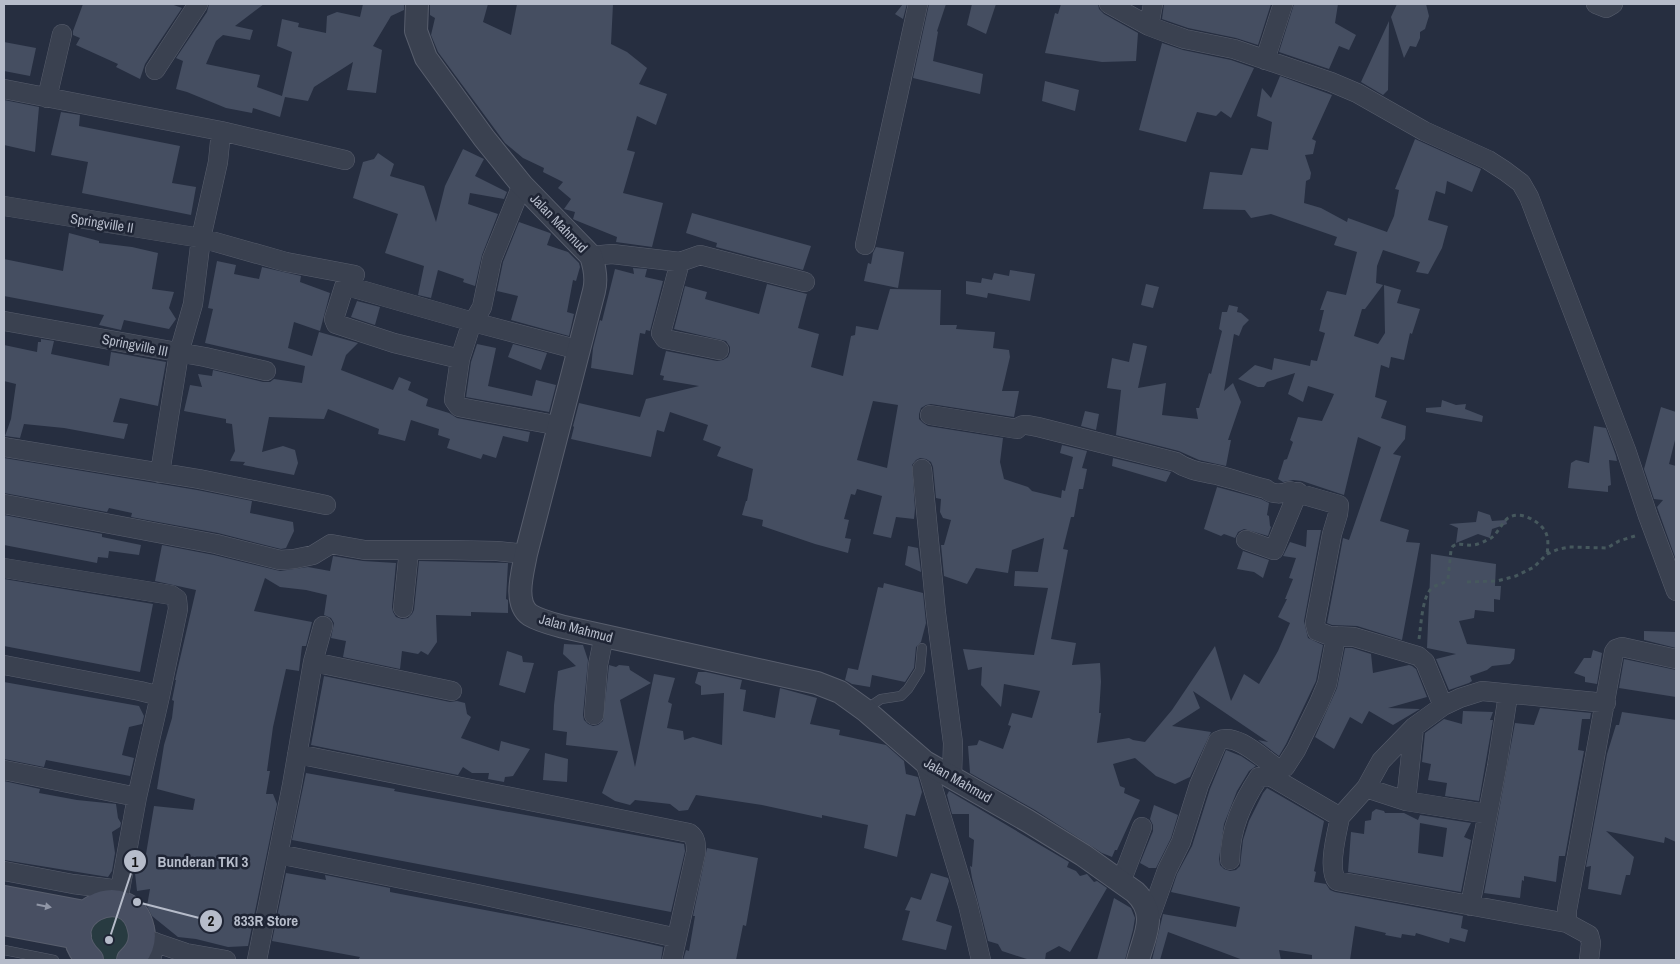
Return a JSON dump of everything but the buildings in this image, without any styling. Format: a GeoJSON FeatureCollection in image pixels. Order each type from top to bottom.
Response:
{"type":"FeatureCollection","features":[{"type":"Feature","properties":{"kind":"main road"},"geometry":{"type":"LineString","coordinates":[[82,944],[100,904],[118,896],[137,918],[149,947],[138,951],[130,960]]}},
{"type":"Feature","properties":{"kind":"main road"},"geometry":{"type":"LineString","coordinates":[[4,899],[82,944]]}},
{"type":"Feature","properties":{"kind":"main road"},"geometry":{"type":"LineString","coordinates":[[4,922],[82,944]]}},
{"type":"Feature","properties":{"kind":"street"},"geometry":{"type":"LineString","coordinates":[[155,70],[198,4]]}},
{"type":"Feature","properties":{"kind":"street","name":"Jalan Mahmud"},"geometry":{"type":"LineString","coordinates":[[417,4],[416,31],[426,58],[484,138],[522,185],[592,256],[595,270],[596,283],[526,554],[520,593],[523,606],[528,614],[564,627],[824,685],[840,692],[865,710],[925,762],[1052,835],[1135,892],[1148,910],[1148,923]]}},
{"type":"Feature","properties":{"kind":"street"},"geometry":{"type":"LineString","coordinates":[[865,245],[918,4]]}},
{"type":"Feature","properties":{"kind":"street"},"geometry":{"type":"LineString","coordinates":[[1109,4],[1149,26],[1185,39],[1234,49],[1330,82],[1358,94],[1424,131],[1488,160],[1505,170],[1521,183],[1529,197],[1626,450],[1676,591]]}},
{"type":"Feature","properties":{"kind":"street"},"geometry":{"type":"LineString","coordinates":[[1149,26],[1153,4]]}},
{"type":"Feature","properties":{"kind":"street"},"geometry":{"type":"LineString","coordinates":[[1265,60],[1284,4]]}},
{"type":"Feature","properties":{"kind":"street"},"geometry":{"type":"LineString","coordinates":[[1596,4],[1606,8],[1613,4]]}},
{"type":"Feature","properties":{"kind":"street"},"geometry":{"type":"LineString","coordinates":[[47,98],[62,34]]}},
{"type":"Feature","properties":{"kind":"street"},"geometry":{"type":"LineString","coordinates":[[4,89],[221,131],[344,160]]}},
{"type":"Feature","properties":{"kind":"street"},"geometry":{"type":"LineString","coordinates":[[160,473],[179,353],[193,304],[201,238],[218,162],[221,131]]}},
{"type":"Feature","properties":{"kind":"street"},"geometry":{"type":"LineString","coordinates":[[522,185],[492,259],[482,307],[473,322],[460,359],[454,400],[459,407],[560,426]]}},
{"type":"Feature","properties":{"kind":"street","name":"Springville II"},"geometry":{"type":"LineString","coordinates":[[4,206],[201,238],[286,262],[355,275]]}},
{"type":"Feature","properties":{"kind":"street"},"geometry":{"type":"LineString","coordinates":[[592,256],[612,254],[680,262],[700,255],[805,282]]}},
{"type":"Feature","properties":{"kind":"street"},"geometry":{"type":"LineString","coordinates":[[680,262],[661,333],[662,336],[665,339],[719,350]]}},
{"type":"Feature","properties":{"kind":"street"},"geometry":{"type":"LineString","coordinates":[[460,359],[364,334],[336,324],[334,319],[344,287],[347,286],[579,350]]}},
{"type":"Feature","properties":{"kind":"street","name":"Springville III"},"geometry":{"type":"LineString","coordinates":[[4,321],[205,357],[266,371]]}},
{"type":"Feature","properties":{"kind":"street"},"geometry":{"type":"LineString","coordinates":[[930,415],[1017,429],[1022,425],[1038,427],[1176,462],[1184,468],[1266,489],[1273,494],[1290,491],[1298,492],[1339,505],[1315,625],[1317,632],[1354,637],[1418,656],[1425,662],[1443,706]]}},
{"type":"Feature","properties":{"kind":"street"},"geometry":{"type":"LineString","coordinates":[[4,447],[160,473],[326,504]]}},
{"type":"Feature","properties":{"kind":"street"},"geometry":{"type":"LineString","coordinates":[[922,469],[936,613],[953,743],[952,777]]}},
{"type":"Feature","properties":{"kind":"street"},"geometry":{"type":"LineString","coordinates":[[1246,540],[1274,550],[1298,492]]}},
{"type":"Feature","properties":{"kind":"street"},"geometry":{"type":"LineString","coordinates":[[4,504],[216,544],[280,560],[313,555],[331,544],[365,550],[447,550],[526,554]]}},
{"type":"Feature","properties":{"kind":"street"},"geometry":{"type":"LineString","coordinates":[[403,608],[409,550]]}},
{"type":"Feature","properties":{"kind":"street"},"geometry":{"type":"LineString","coordinates":[[4,568],[171,595],[177,600],[178,609],[137,797],[118,896],[73,884],[4,871]]}},
{"type":"Feature","properties":{"kind":"street"},"geometry":{"type":"LineString","coordinates":[[257,960],[313,662],[323,626]]}},
{"type":"Feature","properties":{"kind":"street"},"geometry":{"type":"LineString","coordinates":[[594,715],[598,665],[604,636]]}},
{"type":"Feature","properties":{"kind":"street"},"geometry":{"type":"LineString","coordinates":[[1138,960],[1148,923],[1167,870],[1180,842],[1198,785],[1218,741],[1228,738],[1236,740],[1279,769],[1285,767],[1296,750],[1327,684],[1336,636]]}},
{"type":"Feature","properties":{"kind":"street"},"geometry":{"type":"LineString","coordinates":[[1567,922],[1572,873],[1616,649],[1622,647],[1676,659]]}},
{"type":"Feature","properties":{"kind":"street"},"geometry":{"type":"LineString","coordinates":[[313,662],[452,691]]}},
{"type":"Feature","properties":{"kind":"street"},"geometry":{"type":"LineString","coordinates":[[4,665],[160,696]]}},
{"type":"Feature","properties":{"kind":"street"},"geometry":{"type":"LineString","coordinates":[[1589,960],[1592,943],[1589,935],[1567,922],[1337,881],[1332,868],[1340,817],[1366,788],[1381,761],[1414,727],[1443,706],[1482,691],[1606,703]]}},
{"type":"Feature","properties":{"kind":"street"},"geometry":{"type":"LineString","coordinates":[[1470,906],[1508,695]]}},
{"type":"Feature","properties":{"kind":"street"},"geometry":{"type":"LineString","coordinates":[[1406,801],[1414,727]]}},
{"type":"Feature","properties":{"kind":"street"},"geometry":{"type":"LineString","coordinates":[[297,754],[689,833],[696,842],[696,852],[672,960]]}},
{"type":"Feature","properties":{"kind":"street"},"geometry":{"type":"LineString","coordinates":[[925,762],[968,905],[981,960]]}},
{"type":"Feature","properties":{"kind":"street"},"geometry":{"type":"LineString","coordinates":[[4,770],[137,797]]}},
{"type":"Feature","properties":{"kind":"street"},"geometry":{"type":"LineString","coordinates":[[1230,860],[1231,842],[1240,809],[1260,777],[1270,776],[1340,817]]}},
{"type":"Feature","properties":{"kind":"street"},"geometry":{"type":"LineString","coordinates":[[1366,788],[1406,801],[1487,814]]}},
{"type":"Feature","properties":{"kind":"street"},"geometry":{"type":"LineString","coordinates":[[1121,882],[1142,827]]}},
{"type":"Feature","properties":{"kind":"street"},"geometry":{"type":"LineString","coordinates":[[278,854],[477,894],[678,938]]}},
{"type":"Feature","properties":{"kind":"street"},"geometry":{"type":"LineString","coordinates":[[149,947],[226,960]]}},
{"type":"Feature","properties":{"kind":"lane"},"geometry":{"type":"LineString","coordinates":[[865,710],[881,699],[901,696],[908,689],[920,670],[922,648]]}},
{"type":"Feature","properties":{"kind":"lane"},"geometry":{"type":"LineString","coordinates":[[4,950],[54,960]]}},
{"type":"Feature","properties":{"kind":"path"},"geometry":{"type":"LineString","coordinates":[[1418,656],[1418,642],[1426,600],[1433,587],[1444,583],[1448,579],[1453,546],[1461,544],[1473,546],[1490,539],[1498,532],[1506,520],[1516,515],[1527,517],[1539,524],[1546,533],[1547,554]]}},
{"type":"Feature","properties":{"kind":"path"},"geometry":{"type":"LineString","coordinates":[[1467,582],[1497,581],[1516,576],[1534,567],[1547,554],[1559,549],[1569,547],[1607,548],[1619,540],[1654,531]]}},
{"type":"Feature","properties":{"kind":"shaded area"},"geometry":{"type":"Polygon","coordinates":[[[107,915],[121,918],[133,936],[124,960],[95,960],[86,933],[91,922],[107,915]]]}},
{"type":"Feature","properties":{"kind":"place","name":"833R Store"},"geometry":{"type":"Point","coordinates":[137,902]}},
{"type":"Feature","properties":{"kind":"place","name":"Bunderan TKI 3"},"geometry":{"type":"Point","coordinates":[109,940]}}]}
